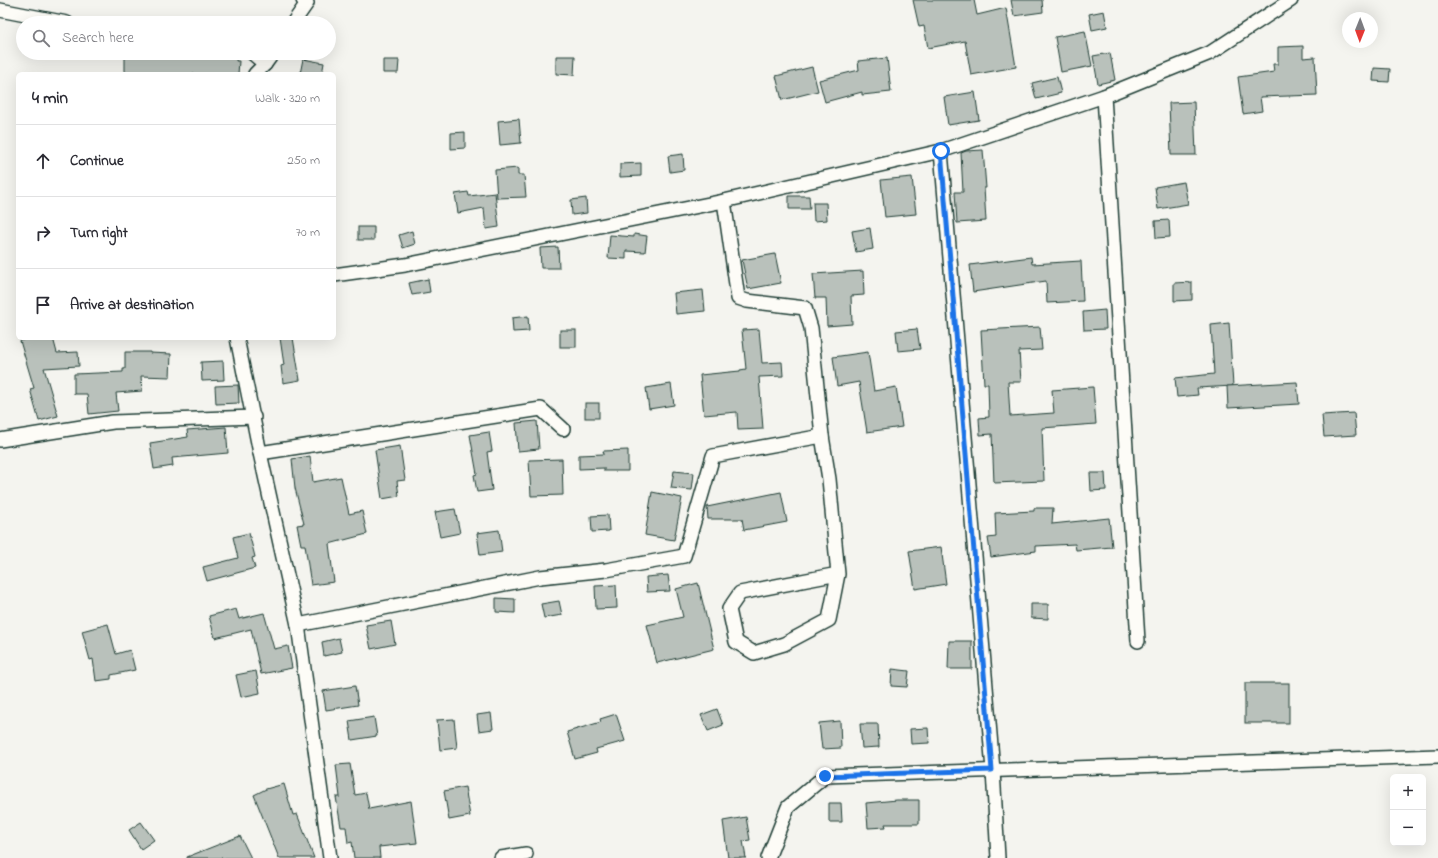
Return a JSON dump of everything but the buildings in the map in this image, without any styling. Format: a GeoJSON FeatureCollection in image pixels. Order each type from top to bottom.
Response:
{"type":"FeatureCollection","features":[{"type":"Feature","properties":{"kind":"street"},"geometry":{"type":"LineString","coordinates":[[298,16],[307,3],[303,0]]}},
{"type":"Feature","properties":{"kind":"street"},"geometry":{"type":"LineString","coordinates":[[336,275],[405,266],[724,201],[941,151],[1104,96],[1210,53],[1291,0]]}},
{"type":"Feature","properties":{"kind":"street"},"geometry":{"type":"LineString","coordinates":[[0,10],[30,16]]}},
{"type":"Feature","properties":{"kind":"street"},"geometry":{"type":"LineString","coordinates":[[260,60],[265,64]]}},
{"type":"Feature","properties":{"kind":"street"},"geometry":{"type":"LineString","coordinates":[[257,72],[268,60]]}},
{"type":"Feature","properties":{"kind":"street"},"geometry":{"type":"LineString","coordinates":[[1104,96],[1138,641]]}},
{"type":"Feature","properties":{"kind":"street"},"geometry":{"type":"LineString","coordinates":[[941,151],[998,858]]}},
{"type":"Feature","properties":{"kind":"street"},"geometry":{"type":"LineString","coordinates":[[724,201],[738,298],[747,301],[805,308],[811,328],[822,436],[829,478],[838,574],[829,620],[784,644],[754,653],[736,642],[729,609],[740,593],[838,574]]}},
{"type":"Feature","properties":{"kind":"street"},"geometry":{"type":"LineString","coordinates":[[237,340],[260,453],[298,625],[330,858]]}},
{"type":"Feature","properties":{"kind":"street"},"geometry":{"type":"LineString","coordinates":[[260,453],[541,409],[563,428]]}},
{"type":"Feature","properties":{"kind":"street"},"geometry":{"type":"LineString","coordinates":[[0,440],[113,422],[254,417]]}},
{"type":"Feature","properties":{"kind":"street"},"geometry":{"type":"LineString","coordinates":[[298,625],[540,577],[606,570],[684,556],[713,456],[822,436]]}},
{"type":"Feature","properties":{"kind":"street"},"geometry":{"type":"LineString","coordinates":[[768,858],[788,807],[825,776],[1438,756]]}},
{"type":"Feature","properties":{"kind":"street"},"geometry":{"type":"LineString","coordinates":[[502,858],[526,854]]}},
{"type":"Feature","properties":{"kind":"route"},"geometry":{"type":"LineString","coordinates":[[825,776],[992,770],[941,151]]}}]}
